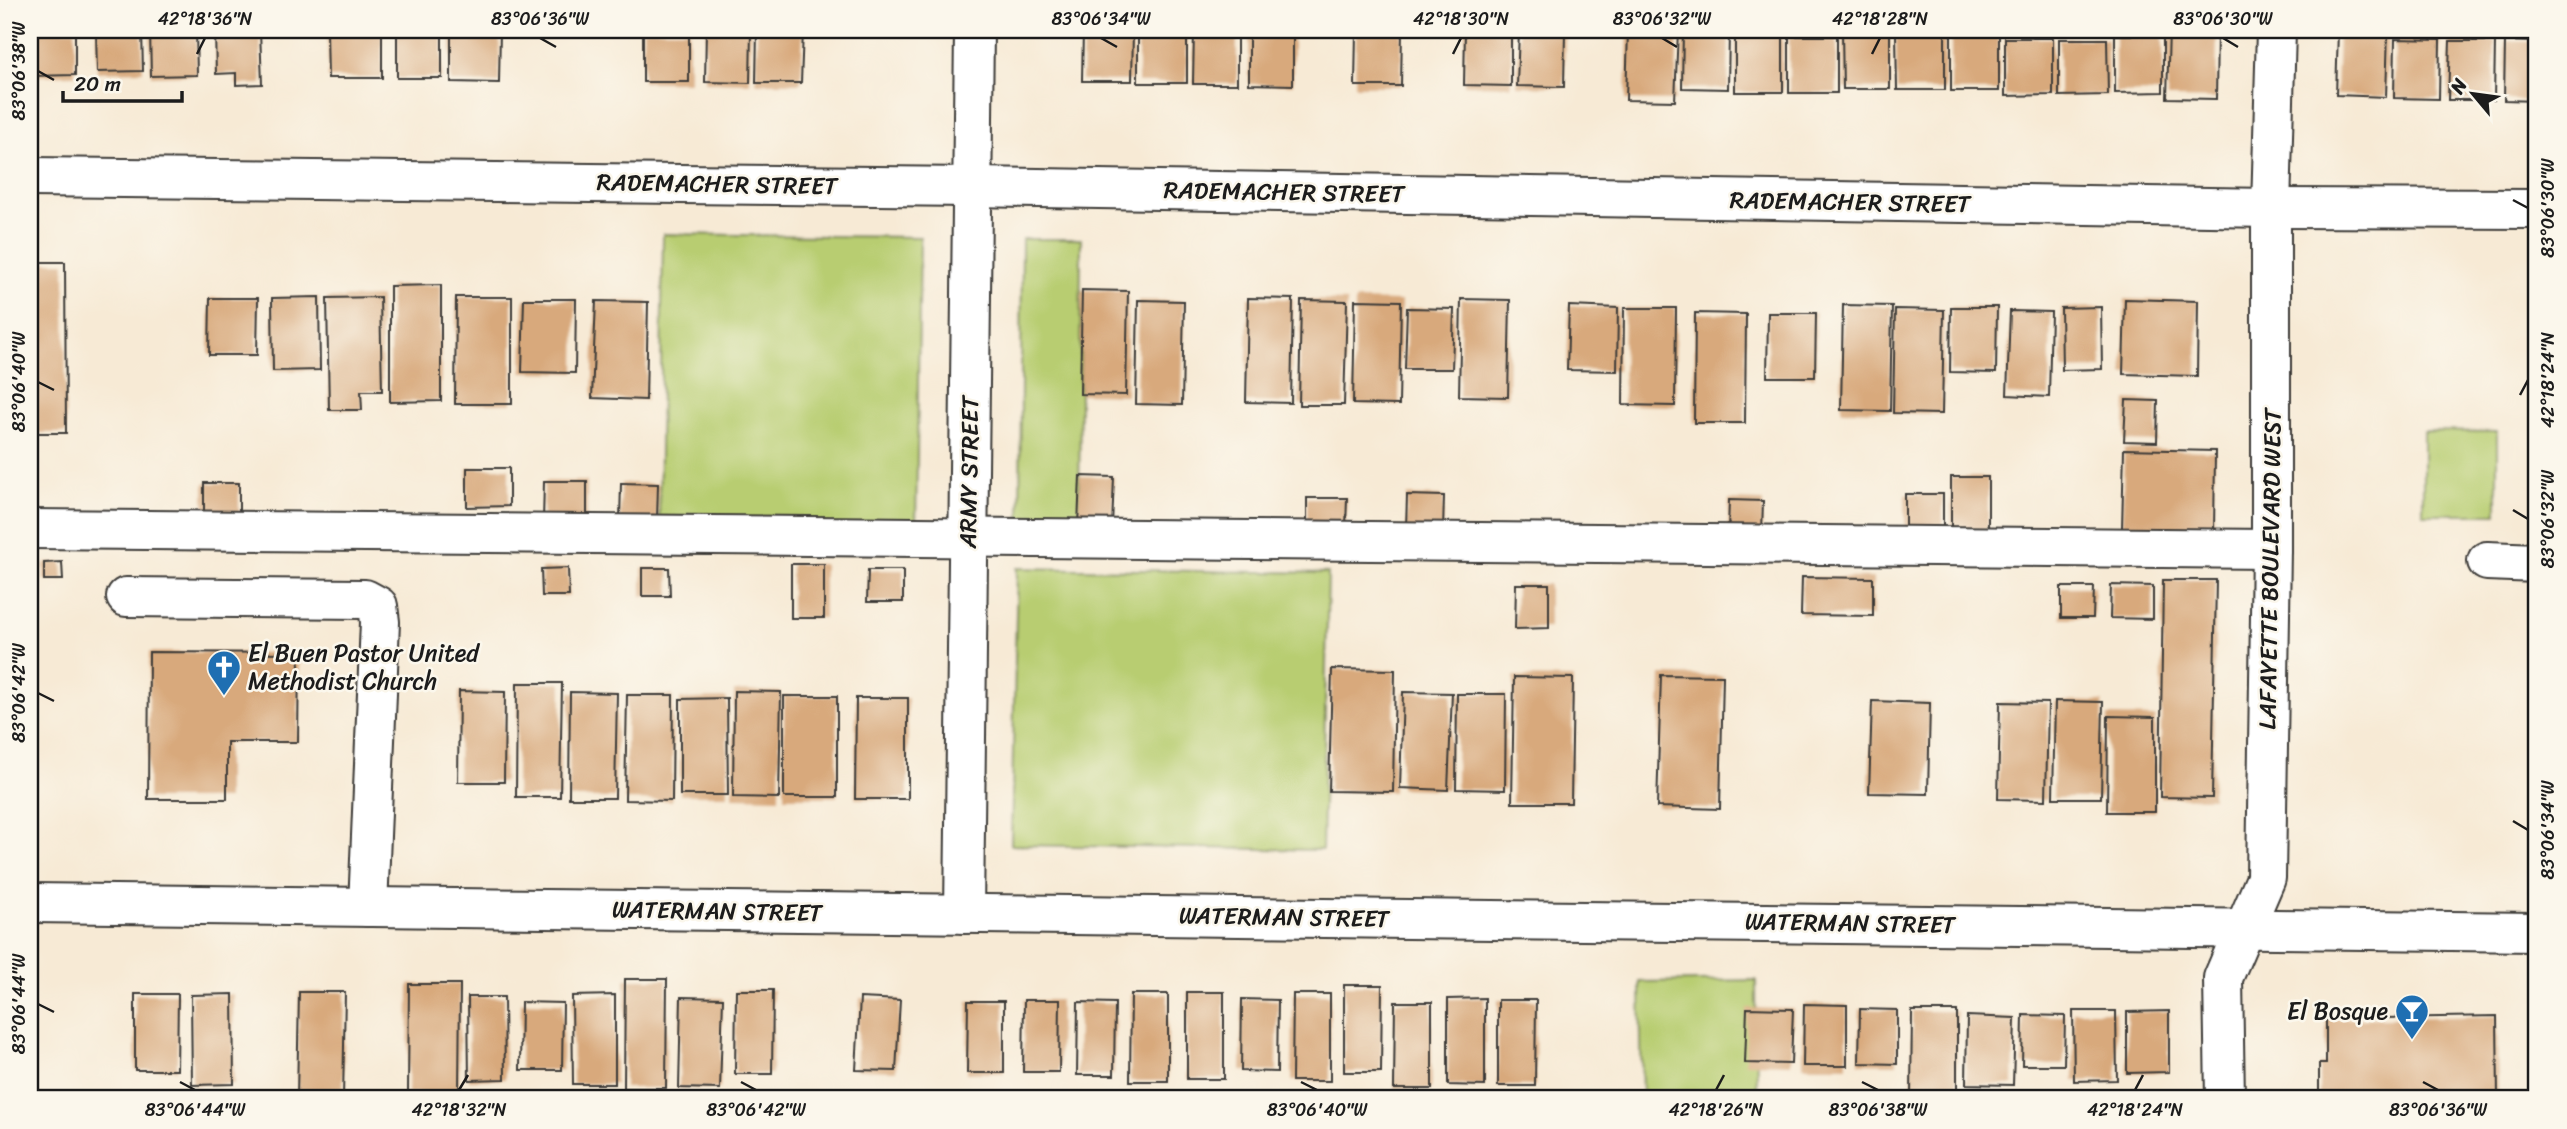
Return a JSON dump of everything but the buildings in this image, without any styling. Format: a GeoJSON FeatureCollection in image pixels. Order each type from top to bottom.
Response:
{"type":"FeatureCollection","features":[{"type":"Feature","properties":{"kind":"street","name":"ARMY STREET"},"geometry":{"type":"LineString","coordinates":[[964,914],[974,30]]}},
{"type":"Feature","properties":{"kind":"street","name":"LAFAYETTE BOULEVARD WEST"},"geometry":{"type":"LineString","coordinates":[[2225,1099],[2223,978],[2266,878],[2271,549],[2271,208],[2276,30]]}},
{"type":"Feature","properties":{"kind":"street","name":"RADEMACHER STREET"},"geometry":{"type":"LineString","coordinates":[[30,177],[972,187],[2271,208],[2537,209]]}},
{"type":"Feature","properties":{"kind":"street"},"geometry":{"type":"LineString","coordinates":[[30,529],[2271,549]]}},
{"type":"Feature","properties":{"kind":"street"},"geometry":{"type":"LineString","coordinates":[[2487,561],[2537,563]]}},
{"type":"Feature","properties":{"kind":"street"},"geometry":{"type":"LineString","coordinates":[[126,597],[365,599],[378,606],[380,622],[368,907]]}},
{"type":"Feature","properties":{"kind":"street","name":"WATERMAN STREET"},"geometry":{"type":"LineString","coordinates":[[30,903],[2245,928],[2537,934]]}},
{"type":"Feature","properties":{"kind":"green space"},"geometry":{"type":"Polygon","coordinates":[[[663,234],[920,237],[916,528],[659,525],[663,234]]]}},
{"type":"Feature","properties":{"kind":"green space"},"geometry":{"type":"Polygon","coordinates":[[[1022,239],[1081,239],[1079,531],[1020,530],[1022,239]]]}},
{"type":"Feature","properties":{"kind":"green space"},"geometry":{"type":"Polygon","coordinates":[[[2423,431],[2497,432],[2497,514],[2423,514],[2423,431]]]}},
{"type":"Feature","properties":{"kind":"green space"},"geometry":{"type":"Polygon","coordinates":[[[1017,568],[1328,573],[1322,850],[1011,845],[1017,568]]]}},
{"type":"Feature","properties":{"kind":"green space"},"geometry":{"type":"Polygon","coordinates":[[[1756,980],[1757,1099],[1642,1099],[1640,982],[1756,980]]]}},
{"type":"Feature","properties":{"kind":"place","name":"El Buen Pastor United Methodist Church"},"geometry":{"type":"Point","coordinates":[224,697]}},
{"type":"Feature","properties":{"kind":"place","name":"El Bosque"},"geometry":{"type":"Point","coordinates":[2412,1041]}}]}
